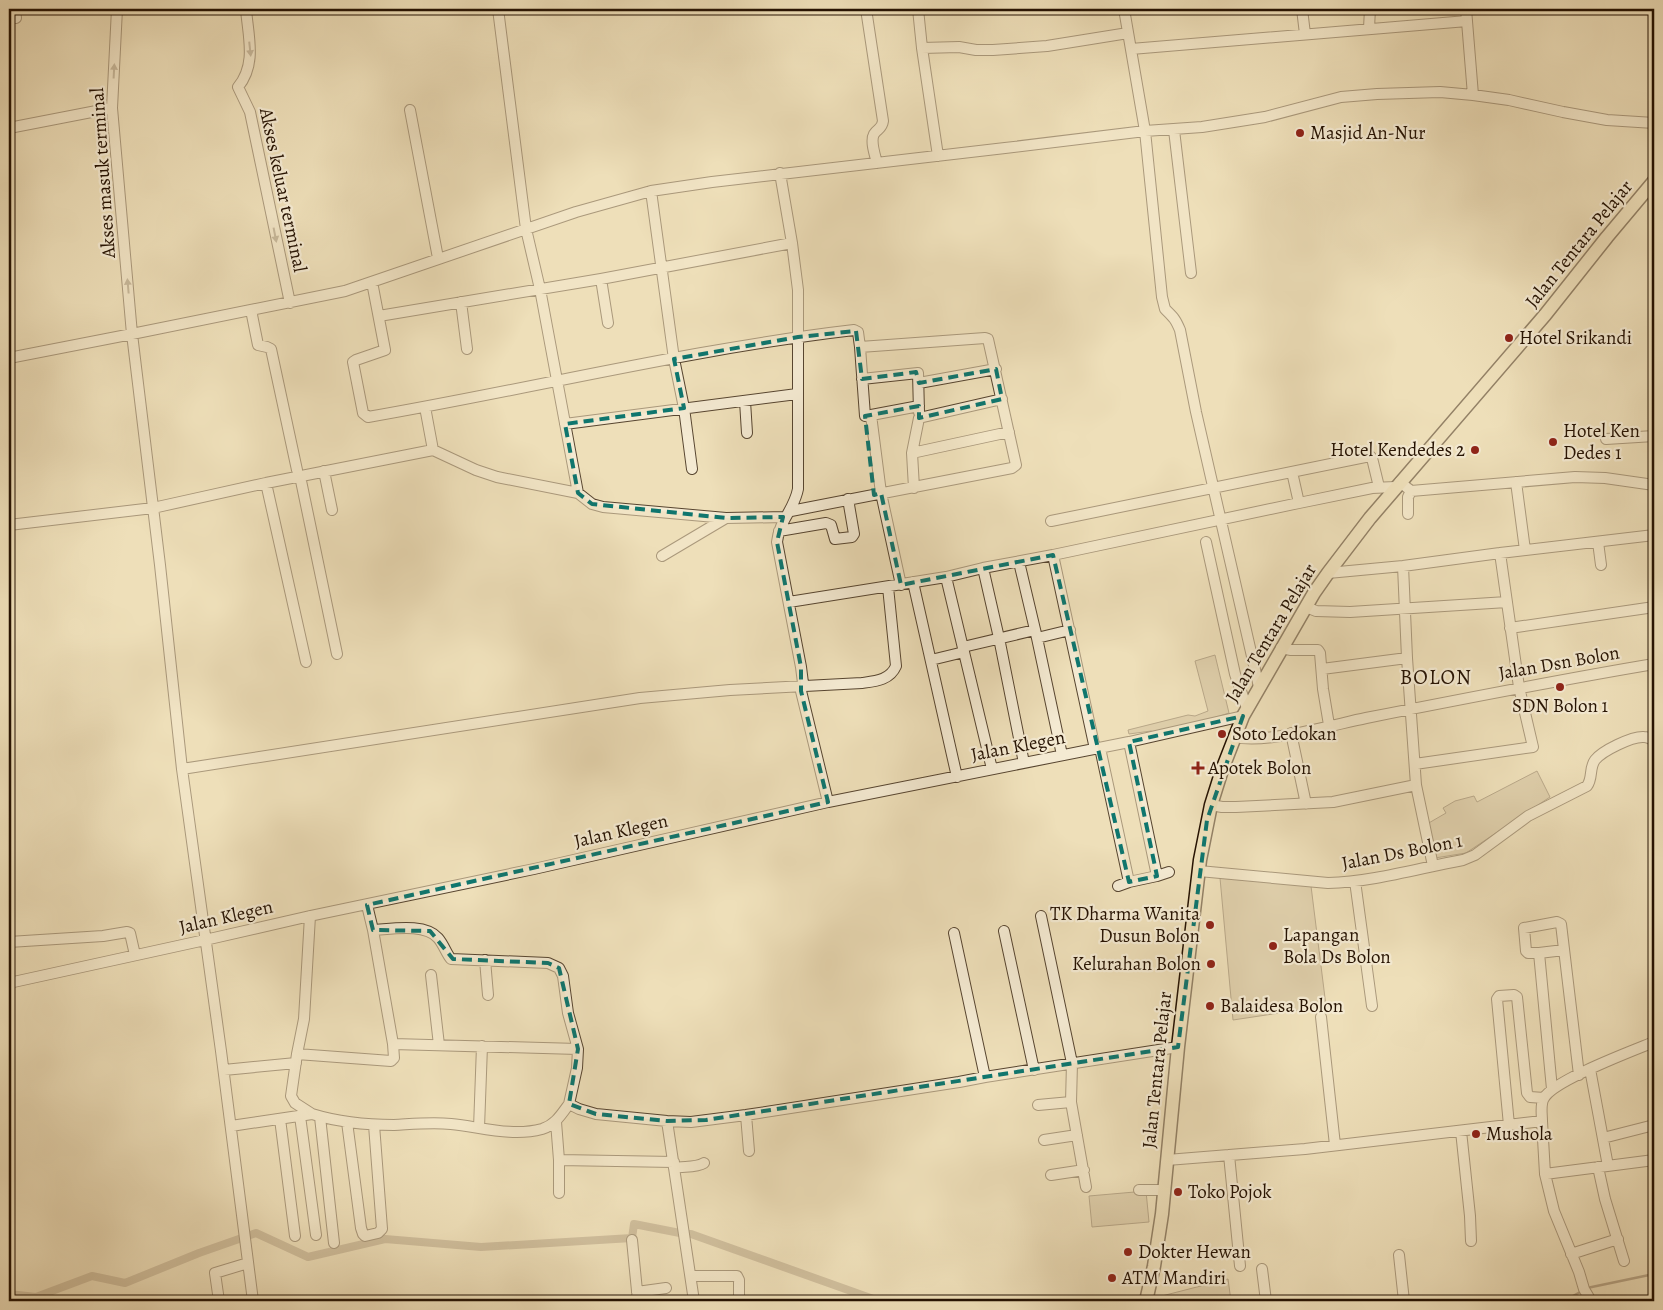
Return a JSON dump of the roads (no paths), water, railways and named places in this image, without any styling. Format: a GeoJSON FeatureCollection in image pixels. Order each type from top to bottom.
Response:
{"type":"FeatureCollection","features":[{"type":"Feature","properties":{"kind":"main road","name":"Jalan Tentara Pelajar"},"geometry":{"type":"LineString","coordinates":[[1146,1301],[1158,1240],[1191,927],[1199,870],[1210,805],[1245,712],[1328,572],[1397,484],[1430,449],[1539,322],[1654,181]]}},
{"type":"Feature","properties":{"kind":"street","name":"Akses masuk terminal"},"geometry":{"type":"LineString","coordinates":[[117,9],[112,108],[132,334],[182,769],[224,1070],[253,1301]]}},
{"type":"Feature","properties":{"kind":"street","name":"Akses keluar terminal"},"geometry":{"type":"LineString","coordinates":[[246,9],[251,59],[244,79],[238,87],[250,112],[290,302]]}},
{"type":"Feature","properties":{"kind":"street"},"geometry":{"type":"LineString","coordinates":[[498,9],[526,229],[540,289],[578,493]]}},
{"type":"Feature","properties":{"kind":"street"},"geometry":{"type":"LineString","coordinates":[[866,9],[883,121],[883,126],[873,139],[877,163]]}},
{"type":"Feature","properties":{"kind":"street"},"geometry":{"type":"LineString","coordinates":[[918,9],[938,156]]}},
{"type":"Feature","properties":{"kind":"street"},"geometry":{"type":"LineString","coordinates":[[1124,9],[1145,131],[1162,297],[1165,309],[1176,319],[1180,330],[1259,687]]}},
{"type":"Feature","properties":{"kind":"street"},"geometry":{"type":"LineString","coordinates":[[1302,9],[1306,34]]}},
{"type":"Feature","properties":{"kind":"street"},"geometry":{"type":"LineString","coordinates":[[1369,28],[1370,9]]}},
{"type":"Feature","properties":{"kind":"street"},"geometry":{"type":"LineString","coordinates":[[1466,9],[1473,95]]}},
{"type":"Feature","properties":{"kind":"street"},"geometry":{"type":"LineString","coordinates":[[1131,49],[1467,21]]}},
{"type":"Feature","properties":{"kind":"street"},"geometry":{"type":"LineString","coordinates":[[922,48],[960,47],[993,50],[1048,46],[1128,33]]}},
{"type":"Feature","properties":{"kind":"street"},"geometry":{"type":"LineString","coordinates":[[9,358],[345,291],[576,212],[651,191],[712,182],[1145,131],[1202,127],[1265,117],[1340,97],[1401,92],[1440,92],[1473,95],[1509,100],[1607,120],[1654,123]]}},
{"type":"Feature","properties":{"kind":"street"},"geometry":{"type":"LineString","coordinates":[[9,128],[112,108]]}},
{"type":"Feature","properties":{"kind":"street"},"geometry":{"type":"LineString","coordinates":[[410,110],[438,258]]}},
{"type":"Feature","properties":{"kind":"street"},"geometry":{"type":"LineString","coordinates":[[1174,130],[1191,273]]}},
{"type":"Feature","properties":{"kind":"street"},"geometry":{"type":"LineString","coordinates":[[780,174],[798,290],[798,490],[779,531],[777,542],[802,678],[801,690],[828,802]]}},
{"type":"Feature","properties":{"kind":"street"},"geometry":{"type":"LineString","coordinates":[[651,191],[674,359],[684,408],[692,469]]}},
{"type":"Feature","properties":{"kind":"street"},"geometry":{"type":"LineString","coordinates":[[379,316],[601,279],[792,243]]}},
{"type":"Feature","properties":{"kind":"street"},"geometry":{"type":"LineString","coordinates":[[601,279],[608,323]]}},
{"type":"Feature","properties":{"kind":"street"},"geometry":{"type":"LineString","coordinates":[[372,282],[385,350],[354,362],[363,413],[368,417],[674,359],[798,337],[856,330],[860,347],[862,379],[877,494],[901,585]]}},
{"type":"Feature","properties":{"kind":"street"},"geometry":{"type":"LineString","coordinates":[[461,302],[466,349]]}},
{"type":"Feature","properties":{"kind":"street"},"geometry":{"type":"LineString","coordinates":[[251,310],[258,345],[271,349],[299,473],[336,654]]}},
{"type":"Feature","properties":{"kind":"street"},"geometry":{"type":"LineString","coordinates":[[9,525],[153,508],[266,483],[299,473],[324,472],[433,450],[496,477],[578,493],[592,504],[603,508],[726,518],[788,514],[848,499],[914,488],[1015,466],[1016,463],[990,342],[984,338],[860,347]]}},
{"type":"Feature","properties":{"kind":"street"},"geometry":{"type":"LineString","coordinates":[[919,384],[996,369]]}},
{"type":"Feature","properties":{"kind":"street"},"geometry":{"type":"LineString","coordinates":[[862,379],[916,372],[919,374],[919,418],[912,454],[914,488]]}},
{"type":"Feature","properties":{"kind":"street"},"geometry":{"type":"LineString","coordinates":[[565,424],[797,394]]}},
{"type":"Feature","properties":{"kind":"street"},"geometry":{"type":"LineString","coordinates":[[919,418],[1002,399]]}},
{"type":"Feature","properties":{"kind":"street"},"geometry":{"type":"LineString","coordinates":[[745,401],[748,433]]}},
{"type":"Feature","properties":{"kind":"street"},"geometry":{"type":"LineString","coordinates":[[868,416],[919,406]]}},
{"type":"Feature","properties":{"kind":"street"},"geometry":{"type":"LineString","coordinates":[[425,407],[433,450]]}},
{"type":"Feature","properties":{"kind":"street"},"geometry":{"type":"LineString","coordinates":[[912,454],[1009,432]]}},
{"type":"Feature","properties":{"kind":"street"},"geometry":{"type":"LineString","coordinates":[[1606,439],[1654,436]]}},
{"type":"Feature","properties":{"kind":"street"},"geometry":{"type":"LineString","coordinates":[[1051,521],[1371,456],[1379,488]]}},
{"type":"Feature","properties":{"kind":"street"},"geometry":{"type":"LineString","coordinates":[[324,472],[332,510]]}},
{"type":"Feature","properties":{"kind":"street"},"geometry":{"type":"LineString","coordinates":[[1292,472],[1299,503]]}},
{"type":"Feature","properties":{"kind":"street"},"geometry":{"type":"LineString","coordinates":[[789,602],[946,577],[1087,546],[1397,484],[1411,491],[1591,477],[1654,486]]}},
{"type":"Feature","properties":{"kind":"street"},"geometry":{"type":"LineString","coordinates":[[1516,482],[1525,550]]}},
{"type":"Feature","properties":{"kind":"street"},"geometry":{"type":"LineString","coordinates":[[266,483],[306,662]]}},
{"type":"Feature","properties":{"kind":"street"},"geometry":{"type":"LineString","coordinates":[[1408,514],[1408,497],[1411,491]]}},
{"type":"Feature","properties":{"kind":"street"},"geometry":{"type":"LineString","coordinates":[[1654,496],[1654,503]]}},
{"type":"Feature","properties":{"kind":"street"},"geometry":{"type":"LineString","coordinates":[[779,531],[826,523],[830,524],[835,539],[852,537],[854,534],[848,499]]}},
{"type":"Feature","properties":{"kind":"street"},"geometry":{"type":"LineString","coordinates":[[662,556],[726,518]]}},
{"type":"Feature","properties":{"kind":"street"},"geometry":{"type":"LineString","coordinates":[[1328,572],[1403,566],[1654,535]]}},
{"type":"Feature","properties":{"kind":"street"},"geometry":{"type":"LineString","coordinates":[[1206,542],[1245,712]]}},
{"type":"Feature","properties":{"kind":"street"},"geometry":{"type":"LineString","coordinates":[[1598,542],[1602,565]]}},
{"type":"Feature","properties":{"kind":"street"},"geometry":{"type":"LineString","coordinates":[[1415,764],[1533,747],[1518,687],[1500,553]]}},
{"type":"Feature","properties":{"kind":"street"},"geometry":{"type":"LineString","coordinates":[[1053,555],[1129,882]]}},
{"type":"Feature","properties":{"kind":"street"},"geometry":{"type":"LineString","coordinates":[[1019,562],[1062,755]]}},
{"type":"Feature","properties":{"kind":"street"},"geometry":{"type":"LineString","coordinates":[[1403,566],[1416,785],[1433,866]]}},
{"type":"Feature","properties":{"kind":"street"},"geometry":{"type":"LineString","coordinates":[[983,568],[1024,763]]}},
{"type":"Feature","properties":{"kind":"street"},"geometry":{"type":"LineString","coordinates":[[946,577],[992,769]]}},
{"type":"Feature","properties":{"kind":"street"},"geometry":{"type":"LineString","coordinates":[[913,582],[957,776]]}},
{"type":"Feature","properties":{"kind":"street"},"geometry":{"type":"LineString","coordinates":[[182,769],[640,698],[730,690],[862,683],[883,679],[892,674],[896,666],[888,587]]}},
{"type":"Feature","properties":{"kind":"street"},"geometry":{"type":"LineString","coordinates":[[1306,607],[1316,611],[1350,612],[1507,602]]}},
{"type":"Feature","properties":{"kind":"street"},"geometry":{"type":"LineString","coordinates":[[1510,628],[1654,607]]}},
{"type":"Feature","properties":{"kind":"street"},"geometry":{"type":"LineString","coordinates":[[931,660],[999,638],[1070,630]]}},
{"type":"Feature","properties":{"kind":"street"},"geometry":{"type":"LineString","coordinates":[[1282,648],[1318,650],[1320,653],[1329,725]]}},
{"type":"Feature","properties":{"kind":"street"},"geometry":{"type":"LineString","coordinates":[[1322,669],[1407,658]]}},
{"type":"Feature","properties":{"kind":"street","name":"Jalan Dsn Bolon"},"geometry":{"type":"LineString","coordinates":[[1235,737],[1247,740],[1292,733],[1518,687],[1654,664]]}},
{"type":"Feature","properties":{"kind":"street","name":"Jalan Klegen"},"geometry":{"type":"LineString","coordinates":[[9,983],[828,802],[1129,742],[1245,712]]}},
{"type":"Feature","properties":{"kind":"street"},"geometry":{"type":"LineString","coordinates":[[1292,733],[1306,804]]}},
{"type":"Feature","properties":{"kind":"street","name":"Jalan Ds Bolon 1"},"geometry":{"type":"LineString","coordinates":[[1199,870],[1328,883],[1355,881],[1470,858],[1528,816],[1587,786],[1590,782],[1592,765],[1600,755],[1630,739],[1646,737],[1654,741]]}},
{"type":"Feature","properties":{"kind":"street"},"geometry":{"type":"LineString","coordinates":[[1129,742],[1157,876]]}},
{"type":"Feature","properties":{"kind":"street"},"geometry":{"type":"LineString","coordinates":[[1210,805],[1222,807],[1306,804],[1355,798],[1416,785]]}},
{"type":"Feature","properties":{"kind":"street"},"geometry":{"type":"LineString","coordinates":[[1118,886],[1169,872]]}},
{"type":"Feature","properties":{"kind":"street"},"geometry":{"type":"LineString","coordinates":[[1355,881],[1372,1006]]}},
{"type":"Feature","properties":{"kind":"street"},"geometry":{"type":"LineString","coordinates":[[224,1070],[297,1058],[393,1060],[393,1044],[367,905]]}},
{"type":"Feature","properties":{"kind":"street"},"geometry":{"type":"LineString","coordinates":[[310,916],[304,1019],[291,1092],[294,1103],[316,1115],[347,1122],[374,1125],[450,1124],[500,1131],[535,1130],[556,1122],[569,1104],[576,1075],[578,1049],[569,1020],[563,976],[559,968],[548,963],[451,959],[438,938],[427,930],[373,930]]}},
{"type":"Feature","properties":{"kind":"street"},"geometry":{"type":"LineString","coordinates":[[1041,916],[1072,1063],[1071,1102],[1086,1188]]}},
{"type":"Feature","properties":{"kind":"street"},"geometry":{"type":"LineString","coordinates":[[1564,950],[1528,953],[1526,951],[1524,928],[1558,922],[1562,925],[1579,1075]]}},
{"type":"Feature","properties":{"kind":"street"},"geometry":{"type":"LineString","coordinates":[[1004,931],[1034,1070]]}},
{"type":"Feature","properties":{"kind":"street"},"geometry":{"type":"LineString","coordinates":[[9,942],[103,936],[127,932],[132,936],[135,955]]}},
{"type":"Feature","properties":{"kind":"street"},"geometry":{"type":"LineString","coordinates":[[954,933],[985,1076]]}},
{"type":"Feature","properties":{"kind":"street"},"geometry":{"type":"LineString","coordinates":[[1538,953],[1552,1089]]}},
{"type":"Feature","properties":{"kind":"street"},"geometry":{"type":"LineString","coordinates":[[485,960],[488,995]]}},
{"type":"Feature","properties":{"kind":"street"},"geometry":{"type":"LineString","coordinates":[[432,975],[439,1045]]}},
{"type":"Feature","properties":{"kind":"street"},"geometry":{"type":"LineString","coordinates":[[1509,1125],[1497,999],[1499,996],[1514,995],[1517,997],[1527,1093],[1530,1097],[1544,1098]]}},
{"type":"Feature","properties":{"kind":"street"},"geometry":{"type":"LineString","coordinates":[[1321,1017],[1335,1145]]}},
{"type":"Feature","properties":{"kind":"street"},"geometry":{"type":"LineString","coordinates":[[1590,1300],[1554,1211],[1545,1174],[1542,1104],[1544,1098],[1552,1089],[1590,1069],[1654,1042]]}},
{"type":"Feature","properties":{"kind":"street"},"geometry":{"type":"LineString","coordinates":[[393,1044],[578,1049]]}},
{"type":"Feature","properties":{"kind":"street"},"geometry":{"type":"LineString","coordinates":[[479,1128],[482,1046]]}},
{"type":"Feature","properties":{"kind":"street"},"geometry":{"type":"LineString","coordinates":[[569,1104],[596,1114],[690,1122],[950,1084],[985,1076],[1178,1047]]}},
{"type":"Feature","properties":{"kind":"street"},"geometry":{"type":"LineString","coordinates":[[1590,1069],[1603,1138],[1605,1199],[1624,1262]]}},
{"type":"Feature","properties":{"kind":"street"},"geometry":{"type":"LineString","coordinates":[[1038,1106],[1071,1102]]}},
{"type":"Feature","properties":{"kind":"street"},"geometry":{"type":"LineString","coordinates":[[231,1126],[316,1115]]}},
{"type":"Feature","properties":{"kind":"street"},"geometry":{"type":"LineString","coordinates":[[316,1115],[334,1243]]}},
{"type":"Feature","properties":{"kind":"street"},"geometry":{"type":"LineString","coordinates":[[746,1115],[749,1151]]}},
{"type":"Feature","properties":{"kind":"street"},"geometry":{"type":"LineString","coordinates":[[300,1116],[316,1235]]}},
{"type":"Feature","properties":{"kind":"street"},"geometry":{"type":"LineString","coordinates":[[280,1119],[295,1236]]}},
{"type":"Feature","properties":{"kind":"street"},"geometry":{"type":"LineString","coordinates":[[667,1121],[691,1276],[694,1301],[690,1301]]}},
{"type":"Feature","properties":{"kind":"street"},"geometry":{"type":"LineString","coordinates":[[1167,1160],[1335,1145],[1542,1121]]}},
{"type":"Feature","properties":{"kind":"street"},"geometry":{"type":"LineString","coordinates":[[347,1122],[361,1228],[365,1236],[378,1233],[382,1229],[374,1125]]}},
{"type":"Feature","properties":{"kind":"street"},"geometry":{"type":"LineString","coordinates":[[556,1122],[559,1193]]}},
{"type":"Feature","properties":{"kind":"street"},"geometry":{"type":"LineString","coordinates":[[1603,1138],[1654,1124]]}},
{"type":"Feature","properties":{"kind":"street"},"geometry":{"type":"LineString","coordinates":[[1461,1131],[1472,1241]]}},
{"type":"Feature","properties":{"kind":"street"},"geometry":{"type":"LineString","coordinates":[[1044,1140],[1077,1135]]}},
{"type":"Feature","properties":{"kind":"street"},"geometry":{"type":"LineString","coordinates":[[1229,1155],[1240,1266]]}},
{"type":"Feature","properties":{"kind":"street"},"geometry":{"type":"LineString","coordinates":[[559,1160],[687,1166],[699,1166],[704,1163]]}},
{"type":"Feature","properties":{"kind":"street"},"geometry":{"type":"LineString","coordinates":[[1545,1174],[1654,1160]]}},
{"type":"Feature","properties":{"kind":"street"},"geometry":{"type":"LineString","coordinates":[[1051,1175],[1084,1170]]}},
{"type":"Feature","properties":{"kind":"street"},"geometry":{"type":"LineString","coordinates":[[1139,1190],[1164,1190]]}},
{"type":"Feature","properties":{"kind":"street"},"geometry":{"type":"LineString","coordinates":[[632,1240],[638,1297],[666,1288]]}},
{"type":"Feature","properties":{"kind":"street"},"geometry":{"type":"LineString","coordinates":[[1571,1254],[1618,1240]]}},
{"type":"Feature","properties":{"kind":"street"},"geometry":{"type":"LineString","coordinates":[[1399,1255],[1404,1301]]}},
{"type":"Feature","properties":{"kind":"street"},"geometry":{"type":"LineString","coordinates":[[219,1301],[215,1273],[248,1263]]}},
{"type":"Feature","properties":{"kind":"street"},"geometry":{"type":"LineString","coordinates":[[1262,1269],[1266,1301]]}},
{"type":"Feature","properties":{"kind":"street"},"geometry":{"type":"LineString","coordinates":[[691,1276],[737,1276],[739,1280],[739,1301]]}},
{"type":"Feature","properties":{"kind":"waterway"},"geometry":{"type":"LineString","coordinates":[[9,1294],[36,1297],[92,1276],[125,1283],[199,1253],[256,1233],[308,1257],[385,1239],[481,1247],[632,1238],[634,1224],[691,1234],[879,1301]]}},
{"type":"Feature","properties":{"kind":"waterway"},"geometry":{"type":"LineString","coordinates":[[1587,1288],[1654,1274]]}},
{"type":"Feature","properties":{"kind":"waterway"},"geometry":{"type":"LineString","coordinates":[[1564,1301],[1582,1291]]}},
{"type":"Feature","properties":{"kind":"place","name":"Masjid An-Nur"},"geometry":{"type":"Point","coordinates":[1300,133]}},
{"type":"Feature","properties":{"kind":"place","name":"Hotel Srikandi"},"geometry":{"type":"Point","coordinates":[1509,338]}},
{"type":"Feature","properties":{"kind":"place","name":"Hotel Ken Dedes 1"},"geometry":{"type":"Point","coordinates":[1553,442]}},
{"type":"Feature","properties":{"kind":"place","name":"Hotel Kendedes 2"},"geometry":{"type":"Point","coordinates":[1475,450]}},
{"type":"Feature","properties":{"kind":"place","name":"SDN Bolon 1"},"geometry":{"type":"Point","coordinates":[1560,687]}},
{"type":"Feature","properties":{"kind":"place","name":"Soto Ledokan"},"geometry":{"type":"Point","coordinates":[1222,734]}},
{"type":"Feature","properties":{"kind":"place","name":"Apotek Bolon"},"geometry":{"type":"Point","coordinates":[1198,768]}},
{"type":"Feature","properties":{"kind":"place","name":"TK Dharma Wanita Dusun Bolon"},"geometry":{"type":"Point","coordinates":[1210,925]}},
{"type":"Feature","properties":{"kind":"place","name":"Lapangan Bola Ds Bolon"},"geometry":{"type":"Point","coordinates":[1273,946]}},
{"type":"Feature","properties":{"kind":"place","name":"Kelurahan Bolon"},"geometry":{"type":"Point","coordinates":[1211,964]}},
{"type":"Feature","properties":{"kind":"place","name":"Balaidesa Bolon"},"geometry":{"type":"Point","coordinates":[1210,1006]}},
{"type":"Feature","properties":{"kind":"place","name":"Mushola"},"geometry":{"type":"Point","coordinates":[1476,1134]}},
{"type":"Feature","properties":{"kind":"place","name":"Toko Pojok"},"geometry":{"type":"Point","coordinates":[1178,1192]}},
{"type":"Feature","properties":{"kind":"place","name":"Dokter Hewan"},"geometry":{"type":"Point","coordinates":[1128,1252]}},
{"type":"Feature","properties":{"kind":"place","name":"ATM Mandiri"},"geometry":{"type":"Point","coordinates":[1112,1278]}},
{"type":"Feature","properties":{"kind":"district","name":"BOLON"},"geometry":{"type":"Point","coordinates":[1436,677]}}]}
